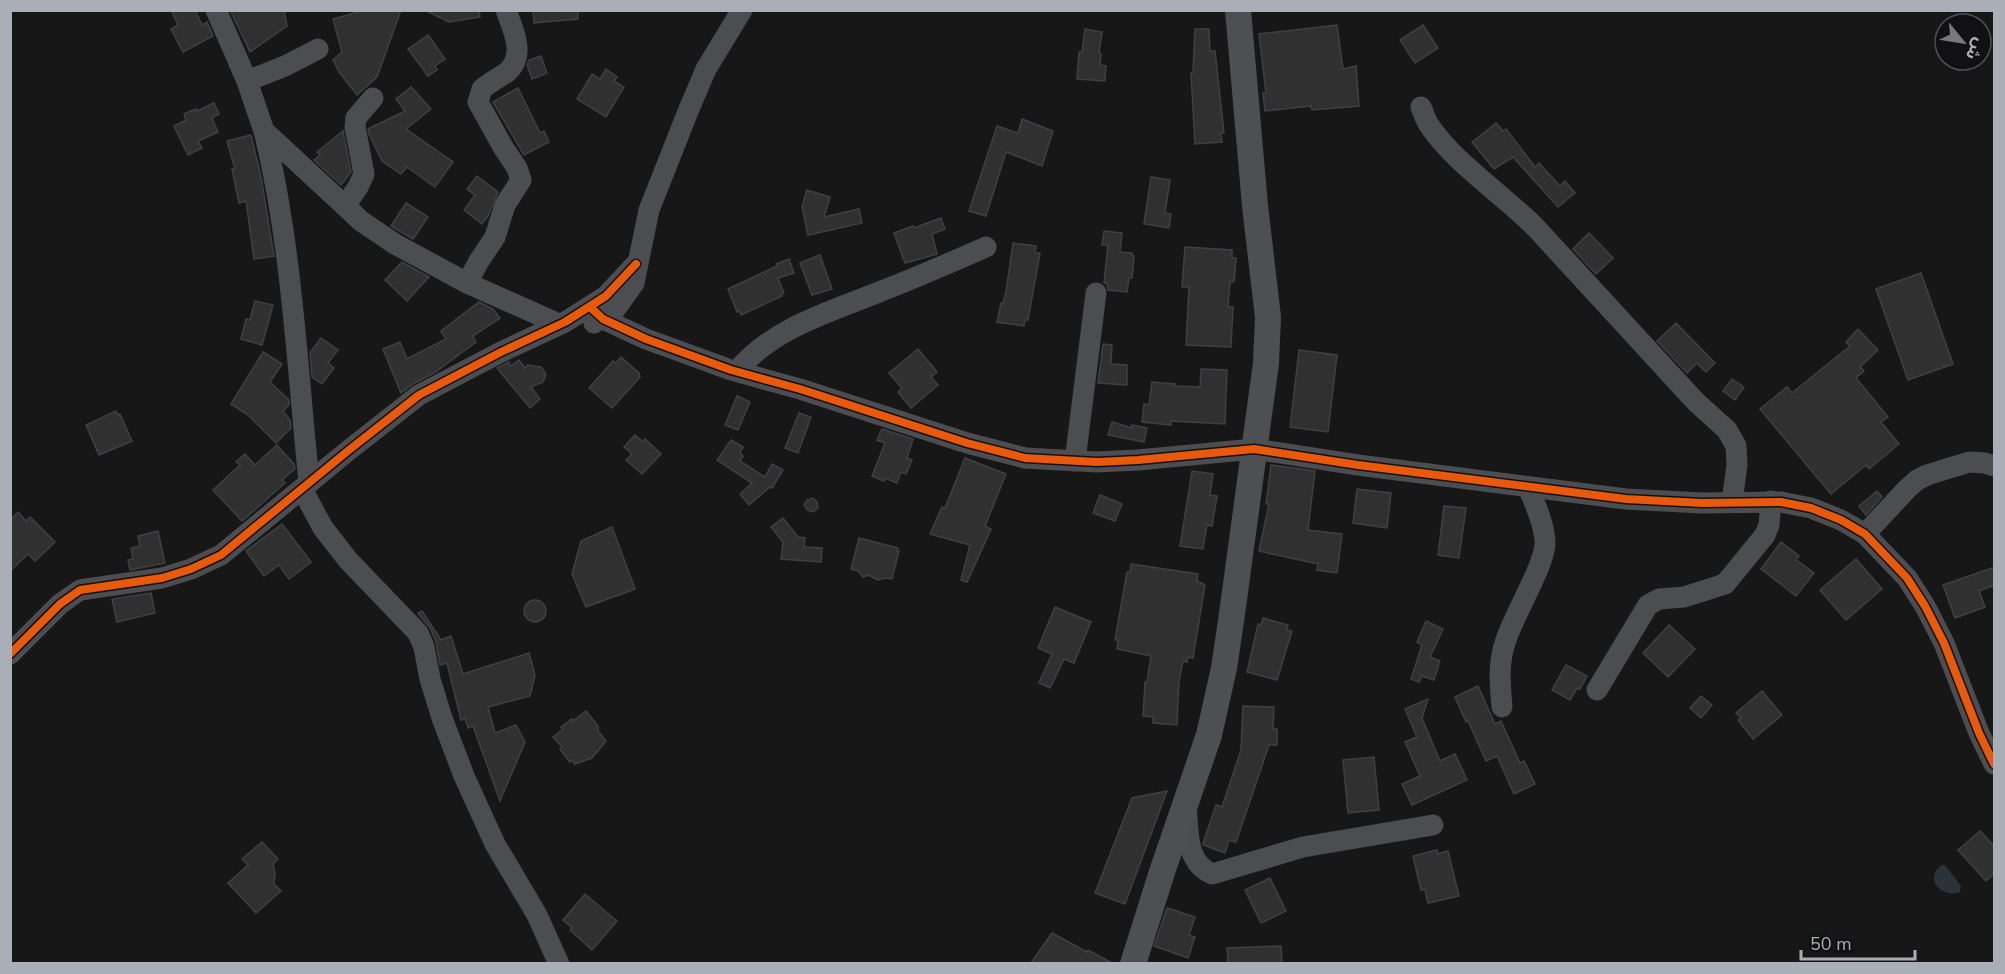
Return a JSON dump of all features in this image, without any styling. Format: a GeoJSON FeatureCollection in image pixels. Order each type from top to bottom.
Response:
{"type":"FeatureCollection","features":[{"type":"Feature","properties":{"kind":"main road"},"geometry":{"type":"LineString","coordinates":[[1133,963],[1209,735],[1224,668],[1266,363],[1268,317],[1255,206],[1238,10]]}},
{"type":"Feature","properties":{"kind":"street"},"geometry":{"type":"LineString","coordinates":[[216,10],[247,81],[264,130],[275,175],[283,225],[305,486],[323,528],[348,560],[418,633],[424,647],[430,679],[442,718],[464,776],[495,844],[537,915],[559,963]]}},
{"type":"Feature","properties":{"kind":"street"},"geometry":{"type":"LineString","coordinates":[[467,283],[495,237],[505,205],[521,180],[517,168],[478,102],[482,89],[508,71],[517,57],[517,42],[506,10]]}},
{"type":"Feature","properties":{"kind":"street"},"geometry":{"type":"LineString","coordinates":[[264,130],[361,221],[394,244],[467,283],[562,323],[586,325],[596,313],[616,308],[634,283],[636,264],[649,210],[688,109],[706,69],[742,10]]}},
{"type":"Feature","properties":{"kind":"street"},"geometry":{"type":"LineString","coordinates":[[247,81],[285,66],[318,49]]}},
{"type":"Feature","properties":{"kind":"street"},"geometry":{"type":"LineString","coordinates":[[345,206],[364,174],[355,127],[356,117],[373,98]]}},
{"type":"Feature","properties":{"kind":"street"},"geometry":{"type":"LineString","coordinates":[[1420,107],[1430,128],[1468,168],[1515,206],[1696,402],[1727,430],[1736,446],[1737,465],[1732,502]]}},
{"type":"Feature","properties":{"kind":"street"},"geometry":{"type":"LineString","coordinates":[[737,371],[768,341],[830,311],[986,247]]}},
{"type":"Feature","properties":{"kind":"street"},"geometry":{"type":"LineString","coordinates":[[1075,461],[1096,293]]}},
{"type":"Feature","properties":{"kind":"street"},"geometry":{"type":"LineString","coordinates":[[596,313],[656,343],[737,371],[967,443],[1025,458],[1075,461],[1138,460],[1254,449],[1528,487],[1665,502],[1781,501],[1811,508],[1841,520],[1864,534],[1906,578],[1925,606],[1987,731],[1995,764]]}},
{"type":"Feature","properties":{"kind":"street"},"geometry":{"type":"LineString","coordinates":[[10,654],[60,604],[80,590],[162,578],[191,569],[221,555],[419,395],[562,323]]}},
{"type":"Feature","properties":{"kind":"street"},"geometry":{"type":"LineString","coordinates":[[1864,534],[1907,489],[1927,474],[1968,462],[1995,466]]}},
{"type":"Feature","properties":{"kind":"street"},"geometry":{"type":"LineString","coordinates":[[1502,707],[1500,669],[1504,643],[1538,568],[1545,542],[1539,516],[1528,487]]}},
{"type":"Feature","properties":{"kind":"street"},"geometry":{"type":"LineString","coordinates":[[1597,690],[1648,605],[1659,599],[1684,597],[1725,584],[1765,535],[1769,525],[1771,501]]}},
{"type":"Feature","properties":{"kind":"street"},"geometry":{"type":"LineString","coordinates":[[1186,806],[1191,851],[1195,862],[1212,874],[1303,847],[1433,825]]}},
{"type":"Feature","properties":{"kind":"shaded area"},"geometry":{"type":"Polygon","coordinates":[[[1945,865],[1961,886],[1960,892],[1947,893],[1934,882],[1936,870],[1945,865]]]}},
{"type":"Feature","properties":{"kind":"building"},"geometry":{"type":"Polygon","coordinates":[[[171,10],[195,10],[202,25],[207,22],[213,36],[183,52],[171,29],[178,25],[171,10]]]}},
{"type":"Feature","properties":{"kind":"building"},"geometry":{"type":"Polygon","coordinates":[[[230,10],[284,10],[287,26],[250,52],[230,10]]]}},
{"type":"Feature","properties":{"kind":"building"},"geometry":{"type":"Polygon","coordinates":[[[365,10],[401,10],[377,77],[357,95],[339,72],[333,60],[342,52],[333,19],[365,10]]]}},
{"type":"Feature","properties":{"kind":"building"},"geometry":{"type":"Polygon","coordinates":[[[425,10],[479,10],[480,17],[449,22],[425,10]]]}},
{"type":"Feature","properties":{"kind":"building"},"geometry":{"type":"Polygon","coordinates":[[[533,10],[578,10],[578,19],[534,23],[533,10]]]}},
{"type":"Feature","properties":{"kind":"building"},"geometry":{"type":"Polygon","coordinates":[[[1337,25],[1343,69],[1356,66],[1359,106],[1312,110],[1311,106],[1265,111],[1263,93],[1266,93],[1259,34],[1337,25]]]}},
{"type":"Feature","properties":{"kind":"building"},"geometry":{"type":"Polygon","coordinates":[[[1423,25],[1438,48],[1415,63],[1400,40],[1423,25]]]}},
{"type":"Feature","properties":{"kind":"building"},"geometry":{"type":"Polygon","coordinates":[[[1085,29],[1102,32],[1099,53],[1101,54],[1100,65],[1106,66],[1105,81],[1077,79],[1079,52],[1082,52],[1085,29]]]}},
{"type":"Feature","properties":{"kind":"building"},"geometry":{"type":"Polygon","coordinates":[[[1195,29],[1209,29],[1210,51],[1215,51],[1224,133],[1221,133],[1222,142],[1195,144],[1191,73],[1193,73],[1195,29]]]}},
{"type":"Feature","properties":{"kind":"building"},"geometry":{"type":"Polygon","coordinates":[[[428,35],[445,59],[435,66],[437,70],[428,76],[408,49],[428,35]]]}},
{"type":"Feature","properties":{"kind":"building"},"geometry":{"type":"Polygon","coordinates":[[[541,56],[547,73],[532,79],[527,65],[529,60],[541,56]]]}},
{"type":"Feature","properties":{"kind":"building"},"geometry":{"type":"Polygon","coordinates":[[[606,69],[617,77],[614,81],[624,87],[606,117],[577,99],[592,74],[600,79],[606,69]]]}},
{"type":"Feature","properties":{"kind":"building"},"geometry":{"type":"Polygon","coordinates":[[[411,87],[431,109],[406,129],[453,162],[435,187],[407,167],[401,174],[382,161],[369,134],[368,129],[405,111],[396,99],[411,87]]]}},
{"type":"Feature","properties":{"kind":"building"},"geometry":{"type":"Polygon","coordinates":[[[518,88],[540,133],[544,131],[549,142],[524,155],[493,102],[518,88]]]}},
{"type":"Feature","properties":{"kind":"building"},"geometry":{"type":"Polygon","coordinates":[[[214,103],[219,114],[212,118],[218,132],[198,141],[202,148],[188,155],[174,126],[186,120],[184,114],[214,103]]]}},
{"type":"Feature","properties":{"kind":"building"},"geometry":{"type":"Polygon","coordinates":[[[1022,119],[1053,131],[1042,166],[1006,152],[986,216],[969,211],[997,126],[1018,133],[1022,119]]]}},
{"type":"Feature","properties":{"kind":"building"},"geometry":{"type":"Polygon","coordinates":[[[1496,123],[1503,131],[1506,129],[1535,167],[1539,163],[1560,186],[1565,181],[1575,193],[1558,207],[1513,157],[1494,169],[1472,142],[1496,123]]]}},
{"type":"Feature","properties":{"kind":"building"},"geometry":{"type":"Polygon","coordinates":[[[343,131],[351,172],[341,185],[314,160],[320,155],[317,152],[343,131]]]}},
{"type":"Feature","properties":{"kind":"building"},"geometry":{"type":"Polygon","coordinates":[[[251,135],[261,177],[274,256],[254,259],[246,201],[239,203],[232,169],[235,169],[227,141],[251,135]]]}},
{"type":"Feature","properties":{"kind":"building"},"geometry":{"type":"Polygon","coordinates":[[[477,176],[498,192],[482,224],[464,210],[475,195],[467,189],[477,176]]]}},
{"type":"Feature","properties":{"kind":"building"},"geometry":{"type":"Polygon","coordinates":[[[1151,177],[1170,180],[1165,213],[1171,214],[1169,228],[1144,224],[1151,177]]]}},
{"type":"Feature","properties":{"kind":"building"},"geometry":{"type":"Polygon","coordinates":[[[807,190],[830,197],[824,217],[859,209],[862,223],[808,235],[802,207],[807,190]]]}},
{"type":"Feature","properties":{"kind":"building"},"geometry":{"type":"Polygon","coordinates":[[[406,203],[428,217],[413,239],[391,226],[406,203]]]}},
{"type":"Feature","properties":{"kind":"building"},"geometry":{"type":"Polygon","coordinates":[[[941,218],[945,229],[932,234],[937,254],[905,263],[894,233],[941,218]]]}},
{"type":"Feature","properties":{"kind":"building"},"geometry":{"type":"Polygon","coordinates":[[[1104,231],[1122,233],[1120,252],[1132,253],[1134,256],[1132,278],[1129,278],[1127,292],[1108,290],[1107,284],[1104,283],[1108,245],[1102,245],[1104,231]]]}},
{"type":"Feature","properties":{"kind":"building"},"geometry":{"type":"Polygon","coordinates":[[[1589,233],[1613,258],[1596,274],[1573,249],[1589,233]]]}},
{"type":"Feature","properties":{"kind":"building"},"geometry":{"type":"Polygon","coordinates":[[[1013,243],[1036,246],[1035,253],[1040,253],[1028,320],[1025,320],[1024,326],[997,322],[1006,292],[1013,243]]]}},
{"type":"Feature","properties":{"kind":"building"},"geometry":{"type":"Polygon","coordinates":[[[1185,247],[1232,250],[1232,258],[1236,258],[1234,282],[1230,282],[1228,307],[1233,307],[1231,347],[1186,345],[1189,287],[1182,287],[1185,247]]]}},
{"type":"Feature","properties":{"kind":"building"},"geometry":{"type":"Polygon","coordinates":[[[820,255],[832,289],[812,295],[800,263],[820,255]]]}},
{"type":"Feature","properties":{"kind":"building"},"geometry":{"type":"Polygon","coordinates":[[[789,259],[794,273],[778,278],[784,293],[781,294],[782,296],[741,315],[740,311],[737,312],[728,289],[789,259]]]}},
{"type":"Feature","properties":{"kind":"building"},"geometry":{"type":"Polygon","coordinates":[[[402,262],[429,277],[407,301],[385,280],[402,262]]]}},
{"type":"Feature","properties":{"kind":"building"},"geometry":{"type":"Polygon","coordinates":[[[1921,273],[1953,364],[1908,380],[1876,289],[1921,273]]]}},
{"type":"Feature","properties":{"kind":"building"},"geometry":{"type":"Polygon","coordinates":[[[255,301],[273,305],[262,345],[241,339],[246,319],[250,320],[255,301]]]}},
{"type":"Feature","properties":{"kind":"building"},"geometry":{"type":"Polygon","coordinates":[[[479,302],[493,309],[500,318],[473,336],[476,342],[434,373],[401,393],[383,349],[400,342],[407,359],[446,339],[441,331],[479,302]]]}},
{"type":"Feature","properties":{"kind":"building"},"geometry":{"type":"Polygon","coordinates":[[[1676,323],[1715,363],[1706,372],[1697,363],[1687,373],[1657,341],[1676,323]]]}},
{"type":"Feature","properties":{"kind":"building"},"geometry":{"type":"Polygon","coordinates":[[[1858,329],[1878,350],[1860,367],[1864,371],[1856,378],[1888,417],[1881,422],[1899,444],[1869,469],[1866,465],[1831,494],[1760,409],[1787,387],[1792,393],[1850,346],[1846,342],[1858,329]]]}},
{"type":"Feature","properties":{"kind":"building"},"geometry":{"type":"Polygon","coordinates":[[[321,338],[338,350],[328,363],[334,368],[322,384],[312,377],[310,353],[321,338]]]}},
{"type":"Feature","properties":{"kind":"building"},"geometry":{"type":"Polygon","coordinates":[[[1103,344],[1112,345],[1111,364],[1127,365],[1127,385],[1098,383],[1103,344]]]}},
{"type":"Feature","properties":{"kind":"building"},"geometry":{"type":"Polygon","coordinates":[[[918,349],[937,372],[931,377],[938,385],[911,408],[898,392],[902,388],[889,373],[918,349]]]}},
{"type":"Feature","properties":{"kind":"building"},"geometry":{"type":"Polygon","coordinates":[[[1299,350],[1337,355],[1328,432],[1290,427],[1299,350]]]}},
{"type":"Feature","properties":{"kind":"building"},"geometry":{"type":"Polygon","coordinates":[[[263,352],[282,364],[270,382],[289,400],[289,405],[283,411],[290,420],[291,428],[276,443],[248,415],[231,404],[263,352]]]}},
{"type":"Feature","properties":{"kind":"building"},"geometry":{"type":"Polygon","coordinates":[[[621,357],[639,373],[640,377],[612,408],[589,388],[613,361],[616,363],[621,357]]]}},
{"type":"Feature","properties":{"kind":"building"},"geometry":{"type":"Polygon","coordinates":[[[519,360],[525,368],[528,365],[541,367],[546,374],[543,382],[531,387],[540,399],[530,408],[497,368],[509,362],[511,366],[519,360]]]}},
{"type":"Feature","properties":{"kind":"building"},"geometry":{"type":"Polygon","coordinates":[[[1201,369],[1227,370],[1225,424],[1171,421],[1171,425],[1142,422],[1144,404],[1149,405],[1152,382],[1200,387],[1201,369]]]}},
{"type":"Feature","properties":{"kind":"building"},"geometry":{"type":"Polygon","coordinates":[[[1732,379],[1744,387],[1735,400],[1723,391],[1732,379]]]}},
{"type":"Feature","properties":{"kind":"building"},"geometry":{"type":"Polygon","coordinates":[[[737,396],[750,402],[738,430],[725,425],[737,396]]]}},
{"type":"Feature","properties":{"kind":"building"},"geometry":{"type":"Polygon","coordinates":[[[116,411],[118,415],[120,414],[132,441],[99,455],[86,425],[116,411]]]}},
{"type":"Feature","properties":{"kind":"building"},"geometry":{"type":"Polygon","coordinates":[[[799,413],[811,417],[798,453],[785,448],[799,413]]]}},
{"type":"Feature","properties":{"kind":"building"},"geometry":{"type":"Polygon","coordinates":[[[1112,422],[1132,428],[1132,425],[1147,428],[1144,442],[1108,435],[1112,422]]]}},
{"type":"Feature","properties":{"kind":"building"},"geometry":{"type":"Polygon","coordinates":[[[882,429],[913,439],[907,458],[912,460],[906,474],[901,472],[897,483],[872,476],[885,443],[877,440],[882,429]]]}},
{"type":"Feature","properties":{"kind":"building"},"geometry":{"type":"Polygon","coordinates":[[[635,435],[643,442],[645,439],[661,454],[642,474],[626,460],[632,454],[624,447],[635,435]]]}},
{"type":"Feature","properties":{"kind":"building"},"geometry":{"type":"Polygon","coordinates":[[[731,440],[743,447],[740,453],[743,456],[740,461],[765,477],[772,464],[783,470],[772,488],[770,487],[749,505],[740,494],[752,483],[717,460],[731,440]]]}},
{"type":"Feature","properties":{"kind":"building"},"geometry":{"type":"Polygon","coordinates":[[[277,445],[294,464],[295,469],[282,480],[285,483],[242,521],[213,490],[240,465],[236,462],[245,454],[255,465],[277,445]]]}},
{"type":"Feature","properties":{"kind":"building"},"geometry":{"type":"Polygon","coordinates":[[[965,458],[1006,474],[985,526],[991,529],[967,582],[961,580],[970,545],[930,534],[942,507],[945,508],[965,458]]]}},
{"type":"Feature","properties":{"kind":"building"},"geometry":{"type":"Polygon","coordinates":[[[1271,465],[1315,471],[1308,530],[1342,534],[1337,573],[1317,570],[1318,564],[1259,551],[1269,504],[1266,504],[1271,465]]]}},
{"type":"Feature","properties":{"kind":"building"},"geometry":{"type":"Polygon","coordinates":[[[1192,471],[1213,474],[1210,495],[1217,496],[1212,526],[1207,525],[1203,549],[1180,546],[1192,471]]]}},
{"type":"Feature","properties":{"kind":"building"},"geometry":{"type":"Polygon","coordinates":[[[1357,489],[1391,493],[1387,528],[1353,523],[1357,489]]]}},
{"type":"Feature","properties":{"kind":"building"},"geometry":{"type":"Polygon","coordinates":[[[1877,491],[1882,497],[1866,515],[1859,506],[1877,491]]]}},
{"type":"Feature","properties":{"kind":"building"},"geometry":{"type":"Polygon","coordinates":[[[1100,495],[1122,504],[1115,521],[1093,513],[1100,495]]]}},
{"type":"Feature","properties":{"kind":"building"},"geometry":{"type":"Polygon","coordinates":[[[813,498],[818,508],[813,512],[807,510],[804,505],[807,500],[813,498]]]}},
{"type":"Feature","properties":{"kind":"building"},"geometry":{"type":"Polygon","coordinates":[[[1444,506],[1466,508],[1459,558],[1438,555],[1444,506]]]}},
{"type":"Feature","properties":{"kind":"building"},"geometry":{"type":"Polygon","coordinates":[[[18,512],[26,521],[30,517],[55,542],[35,561],[28,554],[10,571],[10,520],[18,512]]]}},
{"type":"Feature","properties":{"kind":"building"},"geometry":{"type":"Polygon","coordinates":[[[783,518],[798,537],[805,538],[804,547],[822,548],[821,562],[781,559],[783,542],[771,527],[783,518]]]}},
{"type":"Feature","properties":{"kind":"building"},"geometry":{"type":"Polygon","coordinates":[[[282,524],[311,562],[289,579],[279,565],[264,576],[246,551],[282,524]]]}},
{"type":"Feature","properties":{"kind":"building"},"geometry":{"type":"Polygon","coordinates":[[[612,527],[635,589],[586,607],[572,574],[581,541],[612,527]]]}},
{"type":"Feature","properties":{"kind":"building"},"geometry":{"type":"Polygon","coordinates":[[[158,531],[165,563],[130,570],[128,560],[133,559],[131,548],[140,546],[138,536],[158,531]]]}},
{"type":"Feature","properties":{"kind":"building"},"geometry":{"type":"Polygon","coordinates":[[[859,538],[898,548],[892,579],[878,580],[868,575],[863,577],[858,571],[851,569],[859,538]]]}},
{"type":"Feature","properties":{"kind":"building"},"geometry":{"type":"Polygon","coordinates":[[[1781,542],[1799,556],[1796,560],[1814,573],[1796,596],[1761,569],[1781,542]]]}},
{"type":"Feature","properties":{"kind":"building"},"geometry":{"type":"Polygon","coordinates":[[[1856,559],[1882,589],[1846,620],[1820,590],[1856,559]]]}},
{"type":"Feature","properties":{"kind":"building"},"geometry":{"type":"Polygon","coordinates":[[[1131,564],[1198,574],[1197,581],[1205,585],[1193,658],[1188,657],[1187,662],[1183,661],[1179,681],[1177,725],[1153,723],[1153,717],[1143,716],[1145,682],[1147,682],[1151,656],[1117,649],[1118,640],[1115,640],[1127,572],[1130,572],[1131,564]]]}},
{"type":"Feature","properties":{"kind":"building"},"geometry":{"type":"Polygon","coordinates":[[[1995,567],[1995,585],[1979,591],[1985,607],[1955,618],[1943,585],[1995,567]]]}},
{"type":"Feature","properties":{"kind":"building"},"geometry":{"type":"Polygon","coordinates":[[[151,593],[155,613],[117,622],[112,599],[151,593]]]}},
{"type":"Feature","properties":{"kind":"building"},"geometry":{"type":"Polygon","coordinates":[[[535,600],[545,607],[546,611],[539,621],[535,622],[525,615],[524,611],[531,601],[535,600]]]}},
{"type":"Feature","properties":{"kind":"building"},"geometry":{"type":"Polygon","coordinates":[[[1055,607],[1091,622],[1074,663],[1064,659],[1050,688],[1039,683],[1052,654],[1038,648],[1055,607]]]}},
{"type":"Feature","properties":{"kind":"building"},"geometry":{"type":"Polygon","coordinates":[[[422,611],[441,640],[451,636],[463,674],[529,653],[535,675],[530,696],[488,707],[495,733],[516,725],[525,742],[500,801],[473,726],[468,728],[465,719],[461,720],[447,663],[440,665],[436,642],[430,628],[418,613],[422,611]]]}},
{"type":"Feature","properties":{"kind":"building"},"geometry":{"type":"Polygon","coordinates":[[[1263,618],[1288,625],[1287,630],[1292,631],[1277,680],[1247,672],[1258,624],[1261,625],[1263,618]]]}},
{"type":"Feature","properties":{"kind":"building"},"geometry":{"type":"Polygon","coordinates":[[[1426,621],[1443,629],[1430,657],[1440,661],[1434,680],[1422,676],[1419,682],[1411,679],[1422,645],[1417,642],[1426,621]]]}},
{"type":"Feature","properties":{"kind":"building"},"geometry":{"type":"Polygon","coordinates":[[[1669,625],[1695,649],[1668,677],[1643,653],[1669,625]]]}},
{"type":"Feature","properties":{"kind":"building"},"geometry":{"type":"Polygon","coordinates":[[[1566,665],[1587,676],[1580,689],[1577,688],[1570,700],[1552,690],[1566,665]]]}},
{"type":"Feature","properties":{"kind":"building"},"geometry":{"type":"Polygon","coordinates":[[[1478,686],[1495,724],[1501,721],[1520,763],[1524,761],[1535,784],[1514,794],[1497,756],[1486,761],[1455,697],[1478,686]]]}},
{"type":"Feature","properties":{"kind":"building"},"geometry":{"type":"Polygon","coordinates":[[[1762,691],[1782,715],[1753,739],[1738,720],[1741,718],[1736,713],[1762,691]]]}},
{"type":"Feature","properties":{"kind":"building"},"geometry":{"type":"Polygon","coordinates":[[[1701,696],[1712,705],[1701,718],[1690,708],[1701,696]]]}},
{"type":"Feature","properties":{"kind":"building"},"geometry":{"type":"Polygon","coordinates":[[[1428,699],[1422,718],[1440,761],[1455,754],[1467,780],[1412,805],[1402,784],[1420,776],[1405,742],[1417,737],[1405,709],[1428,699]]]}},
{"type":"Feature","properties":{"kind":"building"},"geometry":{"type":"Polygon","coordinates":[[[1243,706],[1274,707],[1273,729],[1277,729],[1277,745],[1269,745],[1236,842],[1229,840],[1225,853],[1203,845],[1203,843],[1216,805],[1222,807],[1241,750],[1243,706]]]}},
{"type":"Feature","properties":{"kind":"building"},"geometry":{"type":"Polygon","coordinates":[[[586,711],[606,741],[592,758],[575,764],[572,760],[570,762],[560,749],[562,747],[553,737],[563,729],[561,727],[586,711]]]}},
{"type":"Feature","properties":{"kind":"building"},"geometry":{"type":"Polygon","coordinates":[[[1374,757],[1379,810],[1348,813],[1343,760],[1374,757]]]}},
{"type":"Feature","properties":{"kind":"building"},"geometry":{"type":"Polygon","coordinates":[[[1167,791],[1125,904],[1095,893],[1132,798],[1167,791]]]}},
{"type":"Feature","properties":{"kind":"building"},"geometry":{"type":"Polygon","coordinates":[[[1980,831],[1995,847],[1995,873],[1986,881],[1958,850],[1980,831]]]}},
{"type":"Feature","properties":{"kind":"building"},"geometry":{"type":"Polygon","coordinates":[[[262,842],[278,859],[273,864],[274,884],[281,891],[256,913],[228,883],[248,865],[242,859],[262,842]]]}},
{"type":"Feature","properties":{"kind":"building"},"geometry":{"type":"Polygon","coordinates":[[[1437,850],[1438,854],[1448,851],[1459,896],[1428,903],[1425,890],[1421,890],[1413,856],[1437,850]]]}},
{"type":"Feature","properties":{"kind":"building"},"geometry":{"type":"Polygon","coordinates":[[[1270,878],[1286,911],[1261,923],[1245,890],[1270,878]]]}},
{"type":"Feature","properties":{"kind":"building"},"geometry":{"type":"Polygon","coordinates":[[[585,894],[617,921],[592,950],[570,930],[572,928],[563,920],[585,894]]]}},
{"type":"Feature","properties":{"kind":"building"},"geometry":{"type":"Polygon","coordinates":[[[1167,908],[1195,917],[1189,935],[1195,937],[1188,958],[1154,946],[1167,908]]]}},
{"type":"Feature","properties":{"kind":"building"},"geometry":{"type":"Polygon","coordinates":[[[1052,933],[1087,952],[1088,950],[1112,963],[1031,963],[1052,933]]]}},
{"type":"Feature","properties":{"kind":"building"},"geometry":{"type":"Polygon","coordinates":[[[1281,946],[1282,963],[1228,963],[1227,948],[1281,946]]]}},
{"type":"Feature","properties":{"kind":"cycle path"},"geometry":{"type":"LineString","coordinates":[[10,654],[60,604],[80,590],[162,578],[191,569],[221,555],[419,395],[565,322],[606,296],[636,264]]}},
{"type":"Feature","properties":{"kind":"cycle path"},"geometry":{"type":"LineString","coordinates":[[590,307],[603,319],[646,339],[731,370],[800,389],[967,443],[1025,458],[1097,462],[1254,449],[1358,465],[1626,499],[1702,503],[1781,502],[1811,508],[1841,520],[1865,534],[1907,578],[1944,643],[1979,733],[1994,764]]}}]}
